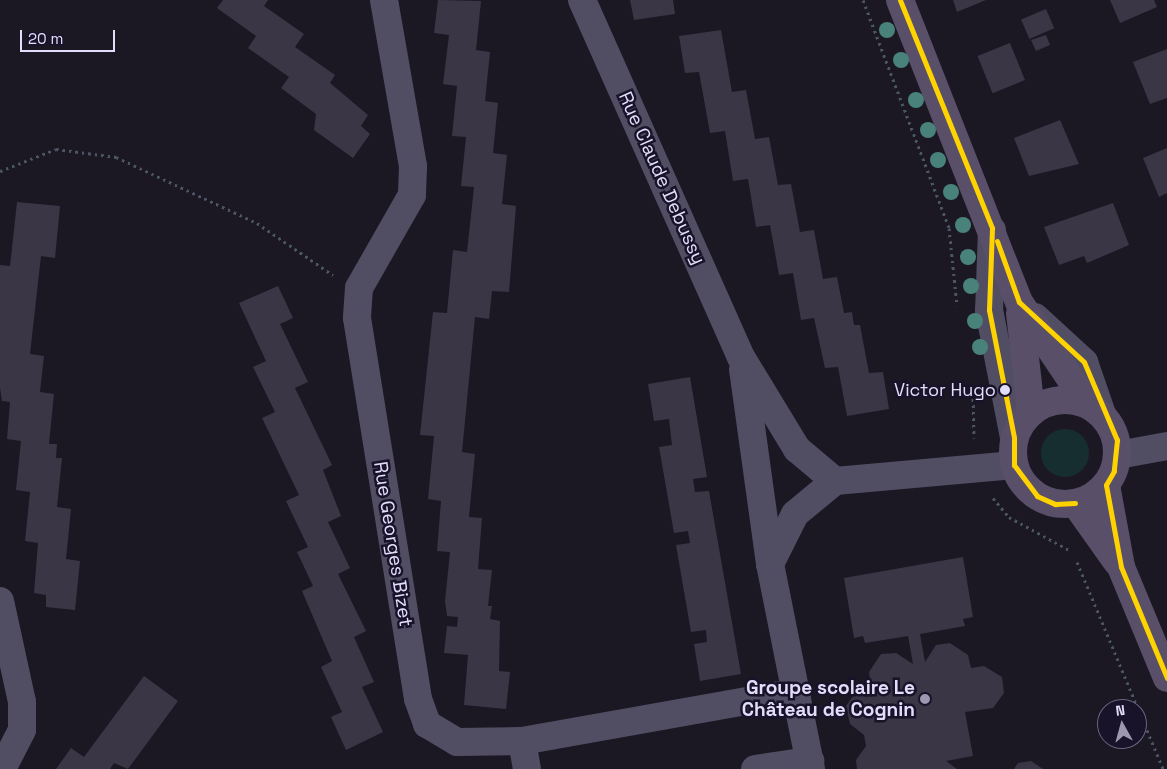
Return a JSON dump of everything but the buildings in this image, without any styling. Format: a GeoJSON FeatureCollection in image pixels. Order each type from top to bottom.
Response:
{"type":"FeatureCollection","features":[{"type":"Feature","properties":{"kind":"main road"},"geometry":{"type":"LineString","coordinates":[[900,0],[992,228],[1019,302],[1031,411]]}},
{"type":"Feature","properties":{"kind":"main road"},"geometry":{"type":"LineString","coordinates":[[1019,302],[1117,440],[1118,456],[1106,485],[1121,567],[1167,678]]}},
{"type":"Feature","properties":{"kind":"main road"},"geometry":{"type":"LineString","coordinates":[[1094,408],[1067,398],[1031,411],[1014,438],[1014,465],[1023,483],[1037,496],[1055,504],[1075,503],[1106,485]]}},
{"type":"Feature","properties":{"kind":"main road"},"geometry":{"type":"LineString","coordinates":[[1075,503],[1121,567]]}},
{"type":"Feature","properties":{"kind":"street","name":"Rue Georges Bizet"},"geometry":{"type":"LineString","coordinates":[[384,0],[414,166],[412,194],[359,288],[357,318],[418,700],[427,724],[439,735],[479,744],[522,741],[798,692]]}},
{"type":"Feature","properties":{"kind":"street","name":"Rue Claude Debussy"},"geometry":{"type":"LineString","coordinates":[[582,0],[741,358],[798,449],[835,481]]}},
{"type":"Feature","properties":{"kind":"street"},"geometry":{"type":"LineString","coordinates":[[992,228],[989,310],[1014,438]]}},
{"type":"Feature","properties":{"kind":"street","name":"Rue Claude Debussy"},"geometry":{"type":"LineString","coordinates":[[741,358],[770,564],[798,692],[810,765]]}},
{"type":"Feature","properties":{"kind":"street"},"geometry":{"type":"LineString","coordinates":[[1118,456],[1167,446]]}},
{"type":"Feature","properties":{"kind":"street"},"geometry":{"type":"LineString","coordinates":[[770,564],[795,514],[835,481],[1014,465]]}},
{"type":"Feature","properties":{"kind":"street"},"geometry":{"type":"LineString","coordinates":[[0,601],[22,702],[22,730],[2,769]]}},
{"type":"Feature","properties":{"kind":"street"},"geometry":{"type":"LineString","coordinates":[[522,741],[527,769]]}},
{"type":"Feature","properties":{"kind":"street"},"geometry":{"type":"LineString","coordinates":[[754,769],[810,765]]}},
{"type":"Feature","properties":{"kind":"path"},"geometry":{"type":"LineString","coordinates":[[0,171],[56,149],[116,157],[257,223],[359,288]]}},
{"type":"Feature","properties":{"kind":"green space"},"geometry":{"type":"Polygon","coordinates":[[[1060,429],[1070,429],[1079,433],[1085,439],[1088,444],[1088,462],[1079,473],[1070,477],[1060,477],[1051,473],[1045,467],[1041,458],[1041,448],[1045,439],[1051,433],[1060,429]]]}},
{"type":"Feature","properties":{"kind":"transit line"},"geometry":{"type":"LineString","coordinates":[[900,0],[992,228],[989,310],[1014,438],[1014,465],[1037,496],[1055,504],[1075,503]]}},
{"type":"Feature","properties":{"kind":"transit line"},"geometry":{"type":"LineString","coordinates":[[997,241],[1019,302],[1084,362],[1117,440],[1114,471],[1106,485]]}},
{"type":"Feature","properties":{"kind":"transit line"},"geometry":{"type":"LineString","coordinates":[[1106,485],[1121,567],[1167,678]]}},
{"type":"Feature","properties":{"kind":"place","name":"Victor Hugo"},"geometry":{"type":"Point","coordinates":[1005,390]}},
{"type":"Feature","properties":{"kind":"place","name":"Groupe scolaire Le Château de Cognin"},"geometry":{"type":"Point","coordinates":[925,699]}}]}
